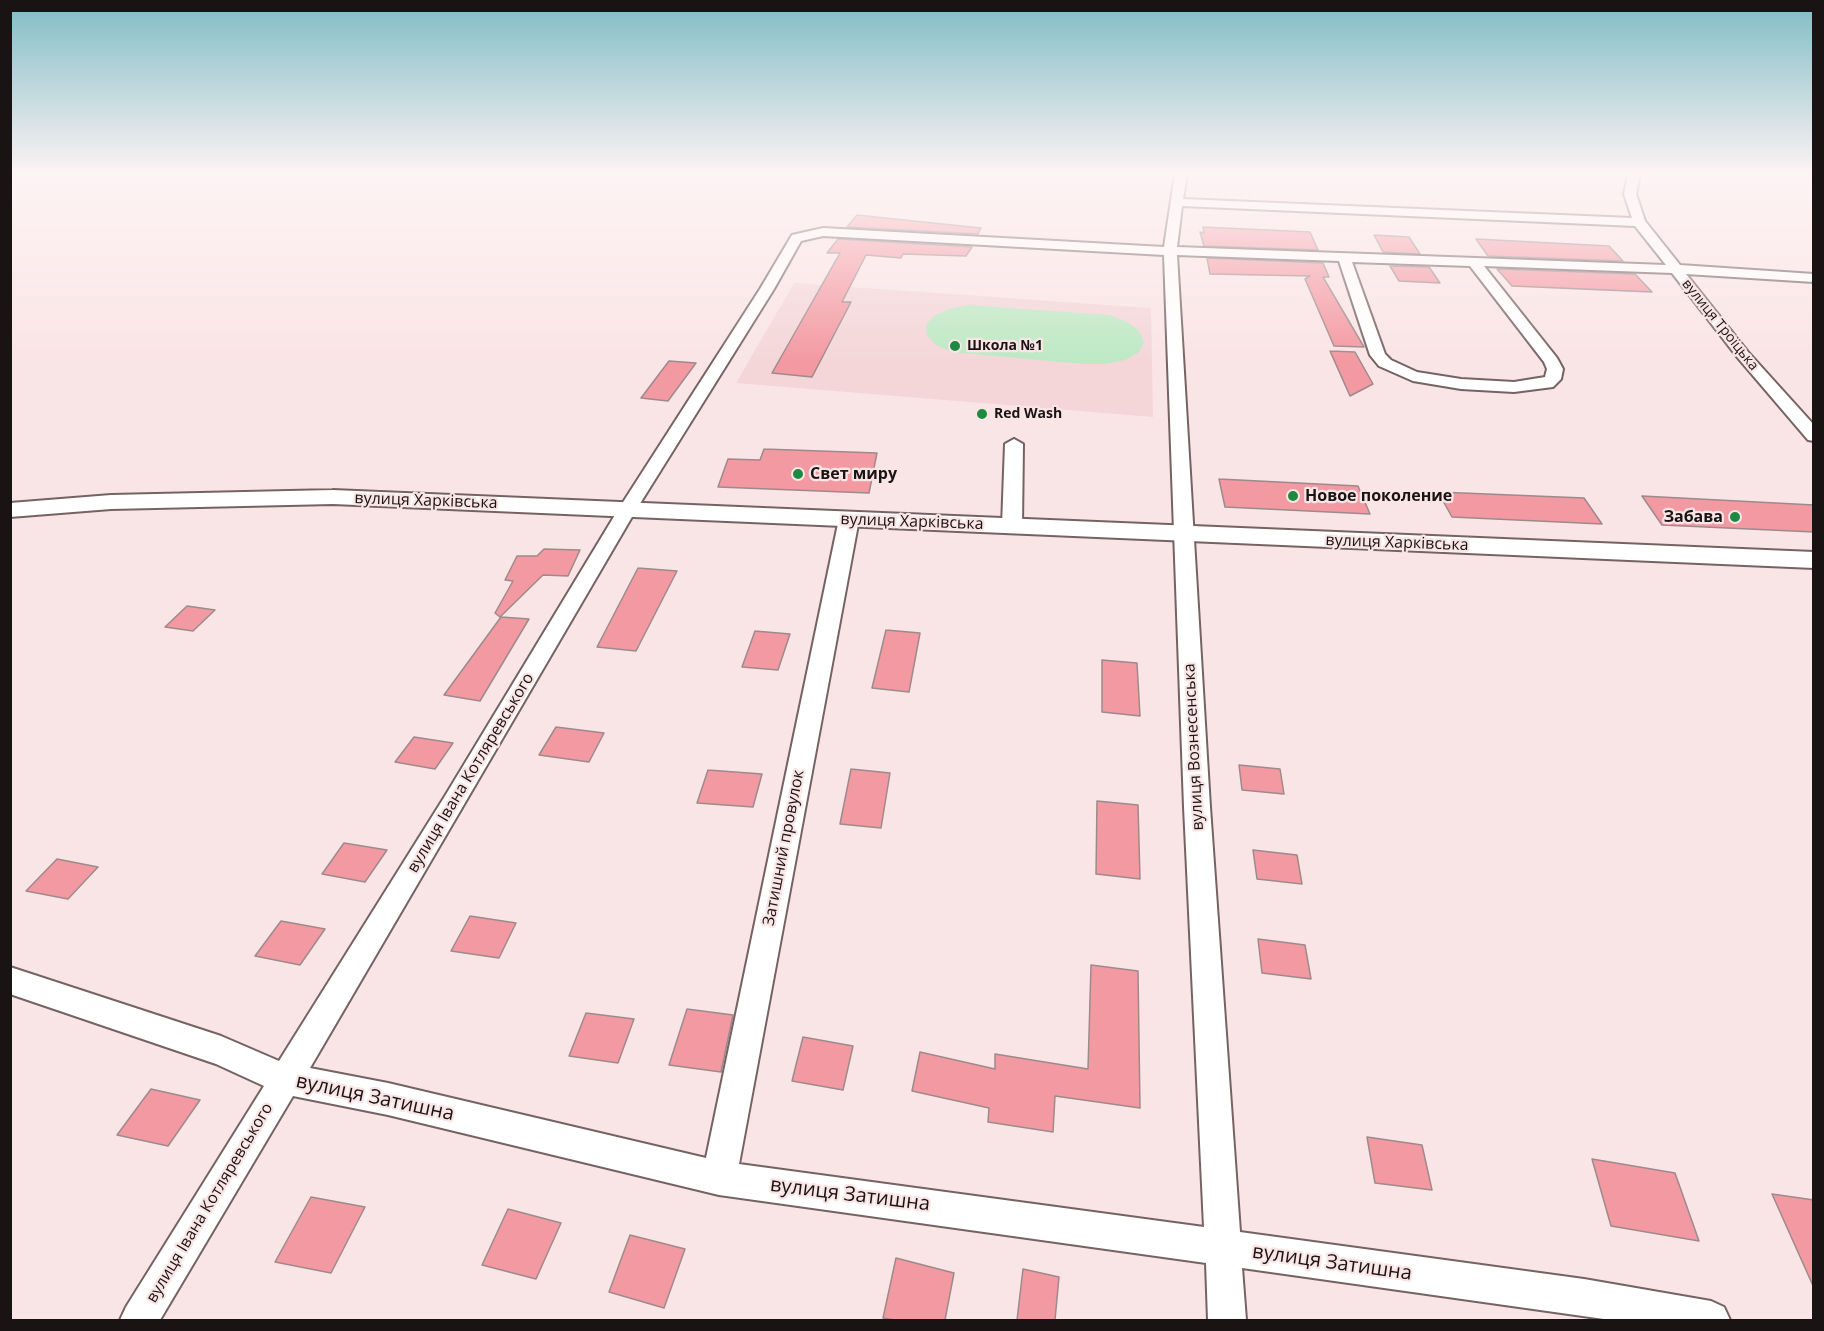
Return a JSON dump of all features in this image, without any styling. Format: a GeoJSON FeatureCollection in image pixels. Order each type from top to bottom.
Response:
{"type":"FeatureCollection","features":[{"type":"Feature","properties":{"kind":"street","name":"вулиця Івана Котляревського"},"geometry":{"type":"LineString","coordinates":[[139,1320],[454,803],[627,510],[767,289],[796,238],[800,236]]}},
{"type":"Feature","properties":{"kind":"street","name":"вулиця Івана Котляревського"},"geometry":{"type":"LineString","coordinates":[[888,236],[1170,251]]}},
{"type":"Feature","properties":{"kind":"street","name":"вулиця Вознесенська"},"geometry":{"type":"LineString","coordinates":[[1172,236],[1170,251],[1183,534],[1227,1320]]}},
{"type":"Feature","properties":{"kind":"street","name":"вулиця Троїцька"},"geometry":{"type":"LineString","coordinates":[[1650,236],[1743,355],[1814,436]]}},
{"type":"Feature","properties":{"kind":"street"},"geometry":{"type":"LineString","coordinates":[[1170,251],[1676,270],[1814,278]]}},
{"type":"Feature","properties":{"kind":"street"},"geometry":{"type":"LineString","coordinates":[[1344,257],[1378,355],[1384,363],[1413,376],[1461,384],[1514,387],[1547,384],[1553,379],[1556,369],[1552,361],[1474,262]]}},
{"type":"Feature","properties":{"kind":"street"},"geometry":{"type":"LineString","coordinates":[[1012,526],[1014,444]]}},
{"type":"Feature","properties":{"kind":"street","name":"вулиця Харківська"},"geometry":{"type":"LineString","coordinates":[[10,510],[111,502],[333,497],[1814,560]]}},
{"type":"Feature","properties":{"kind":"street","name":"Затишний провулок"},"geometry":{"type":"LineString","coordinates":[[720,1178],[849,519]]}},
{"type":"Feature","properties":{"kind":"street","name":"вулиця Затишна"},"geometry":{"type":"LineString","coordinates":[[10,980],[221,1051],[285,1079],[388,1099],[720,1178],[948,1207],[1224,1248],[1584,1297],[1711,1320]]}},
{"type":"Feature","properties":{"kind":"shaded area","name":"Школа №1"},"geometry":{"type":"Polygon","coordinates":[[[794,283],[1151,308],[1153,417],[736,383],[794,283]]]}},
{"type":"Feature","properties":{"kind":"green space"},"geometry":{"type":"Polygon","coordinates":[[[968,305],[1109,315],[1127,322],[1139,331],[1144,342],[1139,352],[1125,360],[1105,364],[1082,364],[953,352],[936,345],[927,335],[926,325],[934,316],[949,309],[968,305]]]}},
{"type":"Feature","properties":{"kind":"building"},"geometry":{"type":"Polygon","coordinates":[[[1201,236],[1312,236],[1318,250],[1204,246],[1201,236]]]}},
{"type":"Feature","properties":{"kind":"building"},"geometry":{"type":"Polygon","coordinates":[[[1375,236],[1409,237],[1420,254],[1383,252],[1375,236]]]}},
{"type":"Feature","properties":{"kind":"building"},"geometry":{"type":"Polygon","coordinates":[[[838,239],[972,247],[966,256],[903,254],[901,258],[866,255],[842,302],[851,302],[812,377],[772,373],[840,253],[827,253],[838,239]]]}},
{"type":"Feature","properties":{"kind":"building"},"geometry":{"type":"Polygon","coordinates":[[[1476,239],[1609,246],[1623,261],[1488,256],[1476,239]]]}},
{"type":"Feature","properties":{"kind":"building"},"geometry":{"type":"Polygon","coordinates":[[[1207,258],[1323,263],[1329,277],[1323,277],[1364,347],[1334,346],[1305,279],[1310,276],[1210,274],[1207,258]]]}},
{"type":"Feature","properties":{"kind":"building"},"geometry":{"type":"Polygon","coordinates":[[[1390,266],[1429,267],[1440,283],[1399,281],[1390,266]]]}},
{"type":"Feature","properties":{"kind":"building"},"geometry":{"type":"Polygon","coordinates":[[[1497,269],[1635,274],[1652,292],[1512,286],[1497,269]]]}},
{"type":"Feature","properties":{"kind":"building"},"geometry":{"type":"Polygon","coordinates":[[[1330,351],[1355,352],[1373,384],[1350,396],[1330,351]]]}},
{"type":"Feature","properties":{"kind":"building"},"geometry":{"type":"Polygon","coordinates":[[[669,361],[696,363],[668,401],[641,398],[669,361]]]}},
{"type":"Feature","properties":{"kind":"building","name":"Свет миру"},"geometry":{"type":"Polygon","coordinates":[[[764,449],[877,453],[869,493],[718,487],[728,459],[760,460],[764,449]]]}},
{"type":"Feature","properties":{"kind":"building","name":"Новое поколение"},"geometry":{"type":"Polygon","coordinates":[[[1219,479],[1358,486],[1370,514],[1225,507],[1219,479]]]}},
{"type":"Feature","properties":{"kind":"building"},"geometry":{"type":"Polygon","coordinates":[[[1438,492],[1584,498],[1602,524],[1452,517],[1438,492]]]}},
{"type":"Feature","properties":{"kind":"building","name":"Забава"},"geometry":{"type":"Polygon","coordinates":[[[1642,496],[1814,505],[1814,532],[1662,525],[1642,496]]]}},
{"type":"Feature","properties":{"kind":"building"},"geometry":{"type":"Polygon","coordinates":[[[544,549],[580,550],[568,576],[543,575],[500,617],[495,613],[513,581],[505,580],[517,556],[537,556],[544,549]]]}},
{"type":"Feature","properties":{"kind":"building"},"geometry":{"type":"Polygon","coordinates":[[[638,568],[677,571],[636,651],[597,647],[638,568]]]}},
{"type":"Feature","properties":{"kind":"building"},"geometry":{"type":"Polygon","coordinates":[[[187,606],[215,610],[193,631],[165,627],[187,606]]]}},
{"type":"Feature","properties":{"kind":"building"},"geometry":{"type":"Polygon","coordinates":[[[501,617],[529,619],[480,701],[444,695],[501,617]]]}},
{"type":"Feature","properties":{"kind":"building"},"geometry":{"type":"Polygon","coordinates":[[[886,630],[920,633],[909,692],[872,688],[886,630]]]}},
{"type":"Feature","properties":{"kind":"building"},"geometry":{"type":"Polygon","coordinates":[[[755,631],[790,634],[778,670],[742,667],[755,631]]]}},
{"type":"Feature","properties":{"kind":"building"},"geometry":{"type":"Polygon","coordinates":[[[1102,660],[1137,663],[1140,716],[1102,712],[1102,660]]]}},
{"type":"Feature","properties":{"kind":"building"},"geometry":{"type":"Polygon","coordinates":[[[556,727],[604,733],[589,762],[539,755],[556,727]]]}},
{"type":"Feature","properties":{"kind":"building"},"geometry":{"type":"Polygon","coordinates":[[[414,737],[453,743],[435,769],[395,762],[414,737]]]}},
{"type":"Feature","properties":{"kind":"building"},"geometry":{"type":"Polygon","coordinates":[[[1239,765],[1280,769],[1284,794],[1242,790],[1239,765]]]}},
{"type":"Feature","properties":{"kind":"building"},"geometry":{"type":"Polygon","coordinates":[[[851,769],[890,773],[881,828],[840,824],[851,769]]]}},
{"type":"Feature","properties":{"kind":"building"},"geometry":{"type":"Polygon","coordinates":[[[708,770],[762,774],[753,807],[697,803],[708,770]]]}},
{"type":"Feature","properties":{"kind":"building"},"geometry":{"type":"Polygon","coordinates":[[[1097,801],[1138,805],[1140,879],[1096,874],[1097,801]]]}},
{"type":"Feature","properties":{"kind":"building"},"geometry":{"type":"Polygon","coordinates":[[[344,843],[387,850],[365,882],[322,874],[344,843]]]}},
{"type":"Feature","properties":{"kind":"building"},"geometry":{"type":"Polygon","coordinates":[[[1253,850],[1297,855],[1302,884],[1257,879],[1253,850]]]}},
{"type":"Feature","properties":{"kind":"building"},"geometry":{"type":"Polygon","coordinates":[[[57,859],[98,867],[68,899],[26,891],[57,859]]]}},
{"type":"Feature","properties":{"kind":"building"},"geometry":{"type":"Polygon","coordinates":[[[470,916],[516,923],[499,958],[451,951],[470,916]]]}},
{"type":"Feature","properties":{"kind":"building"},"geometry":{"type":"Polygon","coordinates":[[[281,921],[325,929],[300,965],[255,956],[281,921]]]}},
{"type":"Feature","properties":{"kind":"building"},"geometry":{"type":"Polygon","coordinates":[[[1258,939],[1305,945],[1311,979],[1262,973],[1258,939]]]}},
{"type":"Feature","properties":{"kind":"building"},"geometry":{"type":"Polygon","coordinates":[[[1091,965],[1138,971],[1140,1108],[1055,1096],[1053,1132],[988,1122],[989,1108],[912,1091],[920,1052],[995,1069],[995,1054],[1088,1069],[1091,965]]]}},
{"type":"Feature","properties":{"kind":"building"},"geometry":{"type":"Polygon","coordinates":[[[687,1009],[733,1015],[721,1072],[669,1065],[687,1009]]]}},
{"type":"Feature","properties":{"kind":"building"},"geometry":{"type":"Polygon","coordinates":[[[586,1013],[634,1019],[618,1063],[569,1056],[586,1013]]]}},
{"type":"Feature","properties":{"kind":"building"},"geometry":{"type":"Polygon","coordinates":[[[803,1037],[853,1046],[843,1090],[792,1081],[803,1037]]]}},
{"type":"Feature","properties":{"kind":"building"},"geometry":{"type":"Polygon","coordinates":[[[151,1089],[200,1100],[168,1146],[117,1135],[151,1089]]]}},
{"type":"Feature","properties":{"kind":"building"},"geometry":{"type":"Polygon","coordinates":[[[1367,1137],[1422,1145],[1432,1190],[1375,1183],[1367,1137]]]}},
{"type":"Feature","properties":{"kind":"building"},"geometry":{"type":"Polygon","coordinates":[[[1592,1159],[1675,1173],[1699,1241],[1611,1226],[1592,1159]]]}},
{"type":"Feature","properties":{"kind":"building"},"geometry":{"type":"Polygon","coordinates":[[[1772,1194],[1814,1200],[1814,1288],[1772,1194]]]}},
{"type":"Feature","properties":{"kind":"building"},"geometry":{"type":"Polygon","coordinates":[[[311,1197],[365,1207],[331,1273],[275,1262],[311,1197]]]}},
{"type":"Feature","properties":{"kind":"building"},"geometry":{"type":"Polygon","coordinates":[[[508,1209],[561,1223],[536,1279],[482,1265],[508,1209]]]}},
{"type":"Feature","properties":{"kind":"building"},"geometry":{"type":"Polygon","coordinates":[[[630,1235],[685,1249],[664,1308],[609,1292],[630,1235]]]}},
{"type":"Feature","properties":{"kind":"building"},"geometry":{"type":"Polygon","coordinates":[[[896,1258],[954,1273],[945,1320],[883,1318],[896,1258]]]}},
{"type":"Feature","properties":{"kind":"building"},"geometry":{"type":"Polygon","coordinates":[[[1023,1269],[1059,1277],[1055,1320],[1017,1320],[1023,1269]]]}},
{"type":"Feature","properties":{"kind":"place","name":"Школа №1"},"geometry":{"type":"Point","coordinates":[955,346]}},
{"type":"Feature","properties":{"kind":"place","name":"Red Wash"},"geometry":{"type":"Point","coordinates":[982,414]}},
{"type":"Feature","properties":{"kind":"place","name":"Свет миру"},"geometry":{"type":"Point","coordinates":[798,474]}},
{"type":"Feature","properties":{"kind":"place","name":"Новое поколение"},"geometry":{"type":"Point","coordinates":[1293,496]}},
{"type":"Feature","properties":{"kind":"place","name":"Забава"},"geometry":{"type":"Point","coordinates":[1735,517]}}]}
